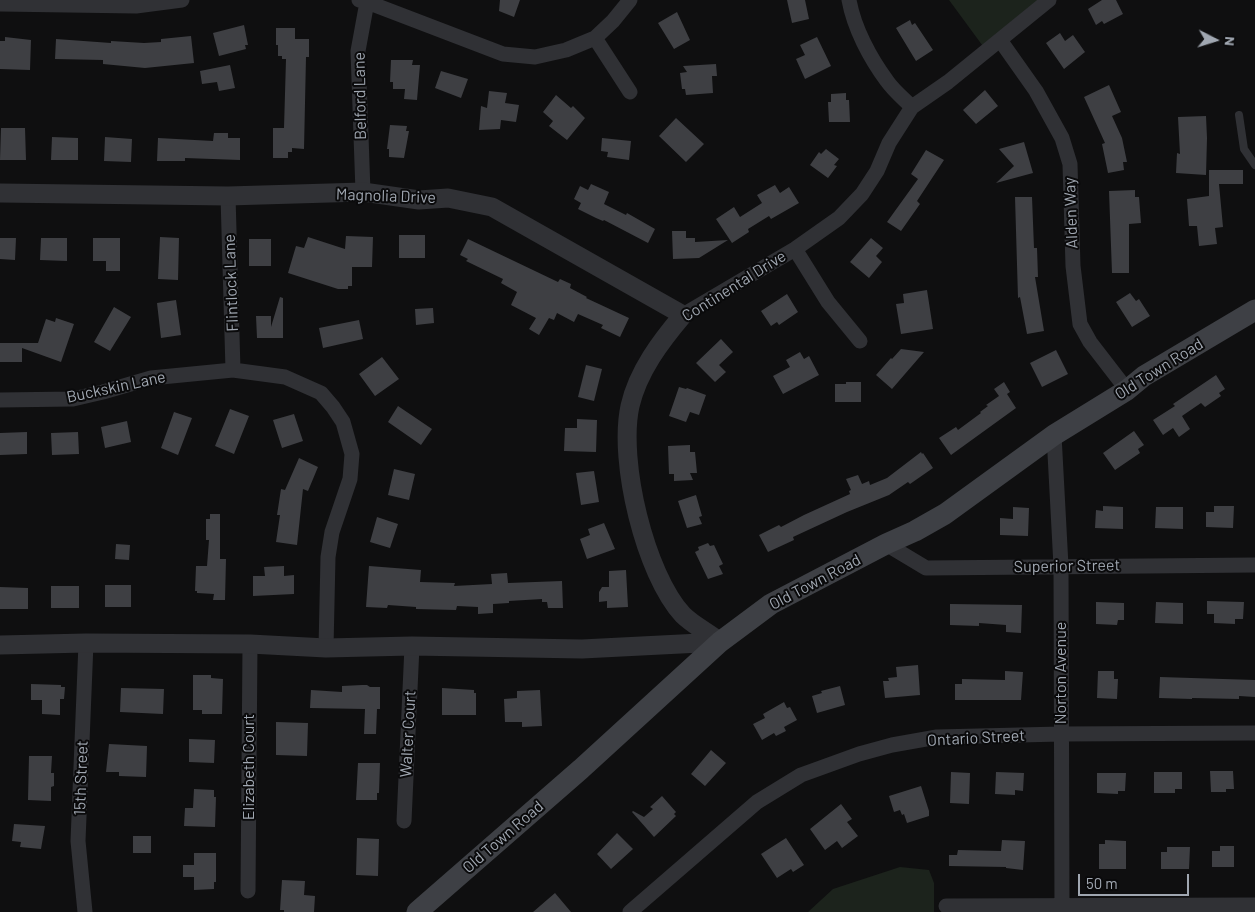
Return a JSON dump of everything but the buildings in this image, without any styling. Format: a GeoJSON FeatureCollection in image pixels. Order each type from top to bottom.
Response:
{"type":"FeatureCollection","features":[{"type":"Feature","properties":{"kind":"main road","name":"Old Town Road"},"geometry":{"type":"LineString","coordinates":[[417,912],[581,769],[720,642],[771,604],[945,514],[1054,435],[1127,390],[1144,376],[1251,315]]}},
{"type":"Feature","properties":{"kind":"street"},"geometry":{"type":"LineString","coordinates":[[0,4],[136,6],[182,0]]}},
{"type":"Feature","properties":{"kind":"street"},"geometry":{"type":"LineString","coordinates":[[363,1],[503,54],[535,57],[566,50],[594,38],[613,21],[630,0]]}},
{"type":"Feature","properties":{"kind":"street"},"geometry":{"type":"LineString","coordinates":[[849,0],[851,13],[869,53],[888,82],[912,107]]}},
{"type":"Feature","properties":{"kind":"street"},"geometry":{"type":"LineString","coordinates":[[860,340],[828,302],[795,248],[839,218],[862,194],[877,171],[889,143],[912,107],[948,82],[1049,0]]}},
{"type":"Feature","properties":{"kind":"street","name":"Belford Lane"},"geometry":{"type":"LineString","coordinates":[[363,1],[358,51],[363,192]]}},
{"type":"Feature","properties":{"kind":"street"},"geometry":{"type":"LineString","coordinates":[[594,38],[630,92]]}},
{"type":"Feature","properties":{"kind":"street","name":"Alden Way"},"geometry":{"type":"LineString","coordinates":[[1000,40],[1036,91],[1062,138],[1070,164],[1073,266],[1080,324],[1090,342],[1127,390]]}},
{"type":"Feature","properties":{"kind":"street","name":"Magnolia Drive"},"geometry":{"type":"LineString","coordinates":[[0,193],[228,196],[363,192],[419,200],[448,198],[492,208],[684,315]]}},
{"type":"Feature","properties":{"kind":"street","name":"Flintlock Lane"},"geometry":{"type":"LineString","coordinates":[[228,196],[233,370]]}},
{"type":"Feature","properties":{"kind":"street","name":"Continental Drive"},"geometry":{"type":"LineString","coordinates":[[720,642],[684,615],[662,584],[650,557],[636,512],[626,445],[630,407],[638,383],[660,342],[684,315],[795,248]]}},
{"type":"Feature","properties":{"kind":"street","name":"Buckskin Lane"},"geometry":{"type":"LineString","coordinates":[[0,400],[73,398],[151,378],[233,370],[285,377],[321,393],[343,422],[352,454],[350,479],[332,532],[328,558],[326,648]]}},
{"type":"Feature","properties":{"kind":"street","name":"Norton Avenue"},"geometry":{"type":"LineString","coordinates":[[1054,435],[1061,566],[1062,909]]}},
{"type":"Feature","properties":{"kind":"street","name":"Superior Street"},"geometry":{"type":"LineString","coordinates":[[886,544],[926,568],[1255,565]]}},
{"type":"Feature","properties":{"kind":"street"},"geometry":{"type":"LineString","coordinates":[[0,645],[86,643],[250,644],[326,648],[412,646],[582,649],[720,642]]}},
{"type":"Feature","properties":{"kind":"street","name":"15th Street"},"geometry":{"type":"LineString","coordinates":[[85,912],[78,841],[86,643]]}},
{"type":"Feature","properties":{"kind":"street","name":"Elizabeth Court"},"geometry":{"type":"LineString","coordinates":[[248,891],[250,644]]}},
{"type":"Feature","properties":{"kind":"street","name":"Walter Court"},"geometry":{"type":"LineString","coordinates":[[404,821],[412,646]]}},
{"type":"Feature","properties":{"kind":"street","name":"Ontario Street"},"geometry":{"type":"LineString","coordinates":[[630,912],[756,802],[802,775],[858,754],[892,745],[937,737],[1060,734],[1255,734]]}},
{"type":"Feature","properties":{"kind":"street"},"geometry":{"type":"LineString","coordinates":[[946,906],[1062,909],[1255,905]]}},
{"type":"Feature","properties":{"kind":"lane"},"geometry":{"type":"LineString","coordinates":[[1239,115],[1244,150],[1255,165]]}},
{"type":"Feature","properties":{"kind":"shaded area"},"geometry":{"type":"Polygon","coordinates":[[[949,0],[1042,0],[985,49],[949,0]]]}},
{"type":"Feature","properties":{"kind":"shaded area"},"geometry":{"type":"Polygon","coordinates":[[[900,867],[929,870],[934,883],[934,912],[808,912],[833,889],[900,867]]]}}]}
